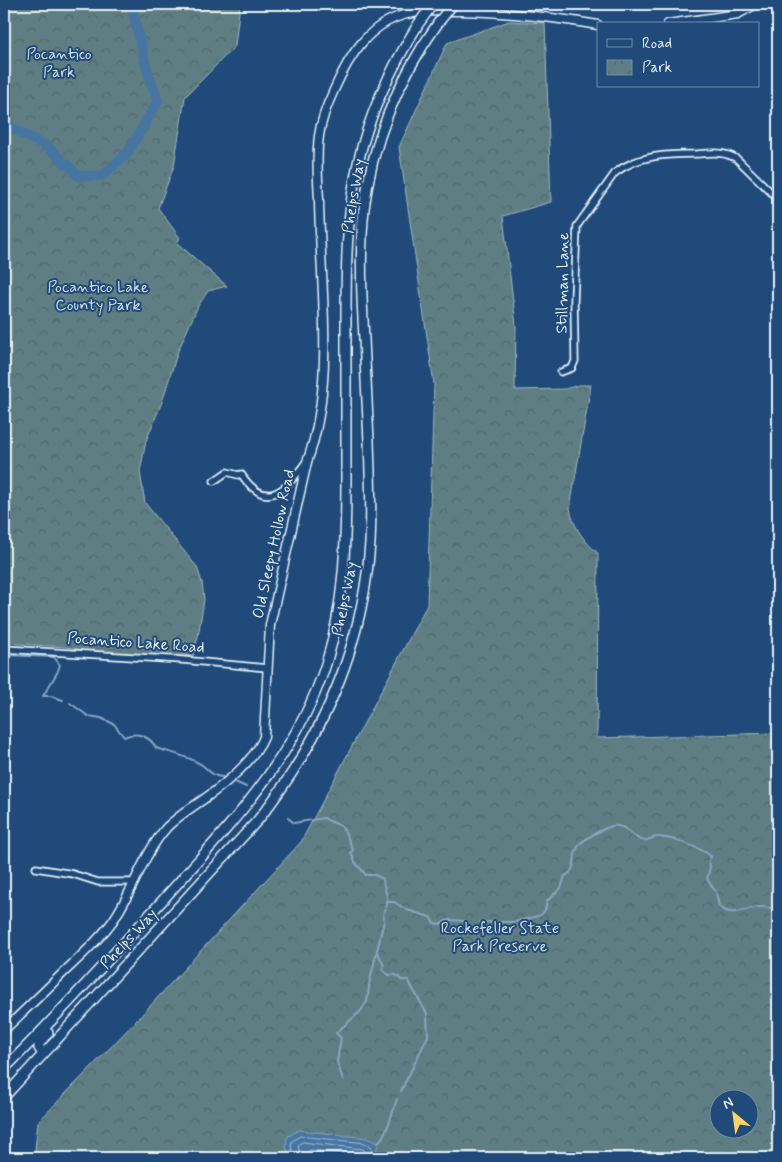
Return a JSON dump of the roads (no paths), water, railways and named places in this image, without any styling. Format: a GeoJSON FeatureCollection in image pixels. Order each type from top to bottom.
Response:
{"type":"FeatureCollection","features":[{"type":"Feature","properties":{"kind":"main road","name":"Phelps Way"},"geometry":{"type":"LineString","coordinates":[[4,1070],[79,992],[233,821],[259,790],[296,734],[310,706],[321,678],[337,620],[345,559],[347,253],[352,192],[362,146],[377,103],[393,68],[419,23],[434,4]]}},
{"type":"Feature","properties":{"kind":"main road","name":"Phelps Way"},"geometry":{"type":"LineString","coordinates":[[4,1097],[258,820],[278,795],[304,756],[339,684],[350,653],[362,607],[371,529],[371,480],[361,282],[364,208],[374,158],[388,116],[410,68],[438,23],[453,4]]}},
{"type":"Feature","properties":{"kind":"main road"},"geometry":{"type":"LineString","coordinates":[[43,1054],[39,1048],[40,1041],[78,1001],[79,992]]}},
{"type":"Feature","properties":{"kind":"street"},"geometry":{"type":"LineString","coordinates":[[682,22],[738,14],[756,4]]}},
{"type":"Feature","properties":{"kind":"street","name":"Old Sleepy Hollow Road"},"geometry":{"type":"LineString","coordinates":[[4,1030],[98,938],[123,905],[152,848],[170,824],[225,781],[253,755],[264,737],[270,625],[306,462],[314,442],[320,414],[323,313],[318,156],[322,118],[346,64],[364,39],[388,21],[405,14],[423,11],[520,14],[597,25]]}},
{"type":"Feature","properties":{"kind":"street","name":"Stillman Lane"},"geometry":{"type":"LineString","coordinates":[[561,372],[572,368],[575,361],[574,300],[578,226],[615,173],[623,167],[650,157],[668,154],[719,153],[730,155],[737,159],[778,199]]}},
{"type":"Feature","properties":{"kind":"street"},"geometry":{"type":"LineString","coordinates":[[214,481],[227,472],[241,474],[261,494],[274,494],[286,488],[306,462]]}},
{"type":"Feature","properties":{"kind":"street","name":"Pocantico Lake Road"},"geometry":{"type":"LineString","coordinates":[[4,649],[182,660],[267,668]]}},
{"type":"Feature","properties":{"kind":"street"},"geometry":{"type":"LineString","coordinates":[[36,868],[73,874],[98,882],[135,882]]}},
{"type":"Feature","properties":{"kind":"water"},"geometry":{"type":"Polygon","coordinates":[[[299,1130],[366,1138],[378,1143],[375,1158],[290,1158],[286,1146],[287,1137],[299,1130]]]}},
{"type":"Feature","properties":{"kind":"waterway"},"geometry":{"type":"LineString","coordinates":[[4,124],[48,147],[79,176],[102,176],[127,154],[158,101],[147,69],[131,4]]}},
{"type":"Feature","properties":{"kind":"waterway"},"geometry":{"type":"LineString","coordinates":[[4,655],[54,657],[60,665],[43,696],[51,696],[63,700]]}},
{"type":"Feature","properties":{"kind":"waterway"},"geometry":{"type":"LineString","coordinates":[[70,703],[88,716],[101,718],[114,724],[124,737],[133,734],[142,736],[150,740],[156,748],[191,759],[214,775],[223,777]]}},
{"type":"Feature","properties":{"kind":"waterway"},"geometry":{"type":"LineString","coordinates":[[233,781],[246,787]]}},
{"type":"Feature","properties":{"kind":"waterway"},"geometry":{"type":"LineString","coordinates":[[288,818],[294,823],[324,818],[339,825],[353,850],[351,853],[355,862],[366,875],[375,875],[383,879],[387,896],[387,904],[383,913],[384,921],[370,980],[367,1002],[360,1012],[336,1033],[341,1038],[337,1062],[343,1080]]}},
{"type":"Feature","properties":{"kind":"waterway"},"geometry":{"type":"LineString","coordinates":[[480,922],[515,922],[541,915],[545,910],[547,901],[561,888],[565,876],[572,870],[576,852],[581,843],[599,832],[614,826],[625,828],[641,840],[656,837],[669,838],[693,846],[711,856],[707,879],[716,892],[719,906],[724,910],[734,912],[762,907],[778,911]]}},
{"type":"Feature","properties":{"kind":"waterway"},"geometry":{"type":"LineString","coordinates":[[388,902],[394,902],[407,910],[430,917],[434,923],[440,924],[449,920],[465,921]]}},
{"type":"Feature","properties":{"kind":"waterway"},"geometry":{"type":"LineString","coordinates":[[378,953],[384,966],[382,970],[389,975],[397,975],[401,980],[408,980],[427,1014],[428,1036],[401,1091]]}},
{"type":"Feature","properties":{"kind":"waterway"},"geometry":{"type":"LineString","coordinates":[[378,1143],[387,1128],[397,1099]]}},
{"type":"Feature","properties":{"kind":"park label","name":"Pocantico Park"},"geometry":{"type":"Point","coordinates":[59,63]}},
{"type":"Feature","properties":{"kind":"park label","name":"Pocantico Lake County Park"},"geometry":{"type":"Point","coordinates":[98,296]}},
{"type":"Feature","properties":{"kind":"park label","name":"Rockefeller State Park Preserve"},"geometry":{"type":"Point","coordinates":[500,937]}}]}
